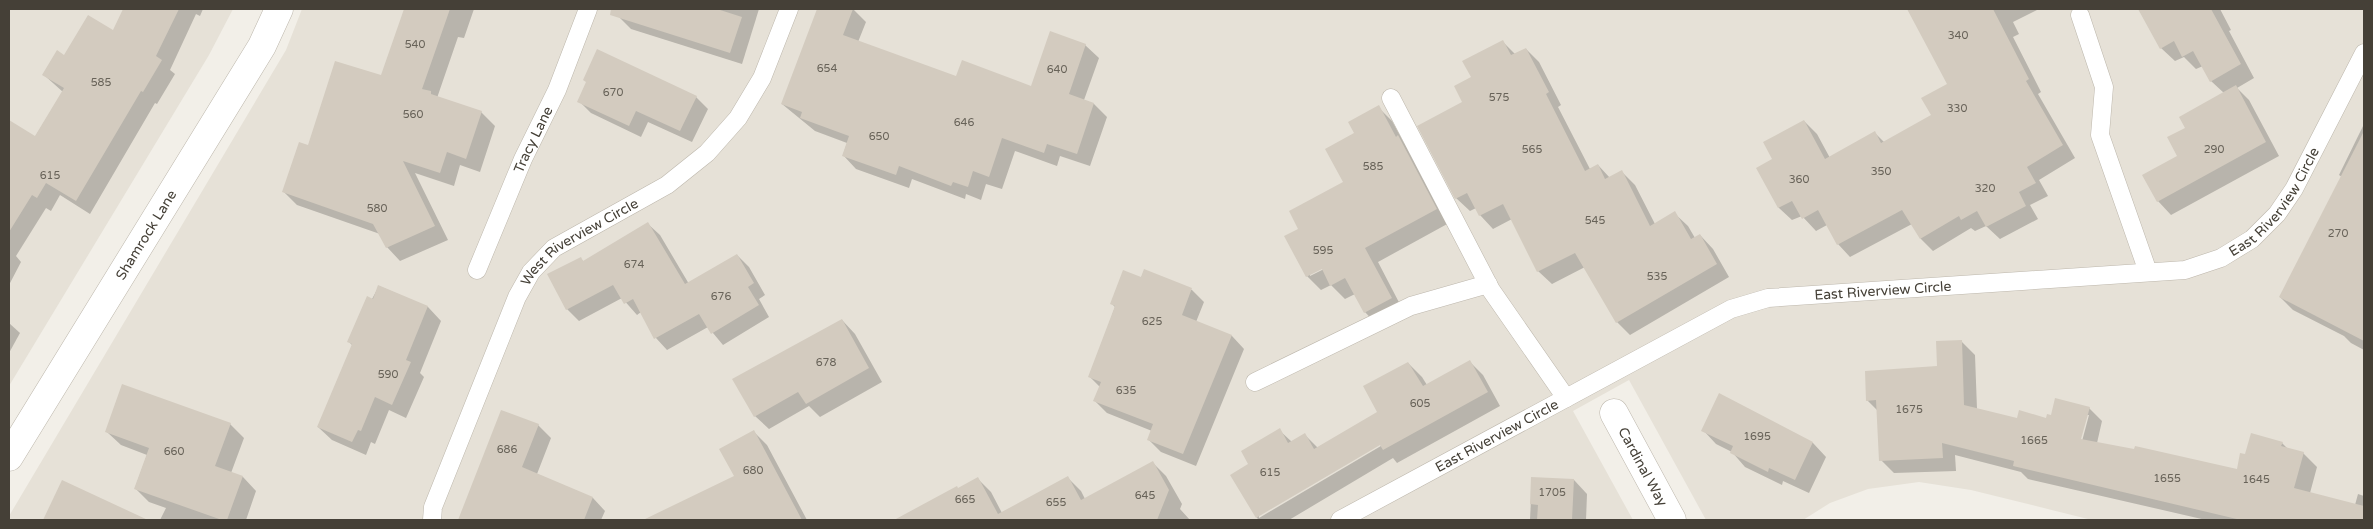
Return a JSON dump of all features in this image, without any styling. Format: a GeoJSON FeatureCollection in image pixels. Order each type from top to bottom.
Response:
{"type":"FeatureCollection","features":[{"type":"Feature","properties":{"kind":"street","name":"Shamrock Lane"},"geometry":{"type":"LineString","coordinates":[[9,457],[262,46],[279,9]]}},
{"type":"Feature","properties":{"kind":"street","name":"Cardinal Way"},"geometry":{"type":"LineString","coordinates":[[1614,413],[1672,520]]}},
{"type":"Feature","properties":{"kind":"lane","name":"Tracy Lane"},"geometry":{"type":"LineString","coordinates":[[477,270],[524,158],[557,90],[588,9]]}},
{"type":"Feature","properties":{"kind":"lane","name":"West Riverview Circle"},"geometry":{"type":"LineString","coordinates":[[432,520],[433,506],[517,297],[531,272],[554,248],[666,185],[707,153],[738,118],[762,78],[789,9]]}},
{"type":"Feature","properties":{"kind":"lane"},"geometry":{"type":"LineString","coordinates":[[2080,15],[2104,86],[2100,136],[2148,272]]}},
{"type":"Feature","properties":{"kind":"lane","name":"East Riverview Circle"},"geometry":{"type":"LineString","coordinates":[[1340,520],[1731,309],[1768,298],[2185,270],[2221,258],[2252,240],[2278,214],[2294,188],[2364,52]]}},
{"type":"Feature","properties":{"kind":"lane"},"geometry":{"type":"LineString","coordinates":[[1391,98],[1488,284],[1566,398]]}},
{"type":"Feature","properties":{"kind":"lane"},"geometry":{"type":"LineString","coordinates":[[1255,382],[1411,306],[1488,284]]}},
{"type":"Feature","properties":{"kind":"shaded area"},"geometry":{"type":"Polygon","coordinates":[[[9,9],[233,9],[209,55],[9,386],[9,9]]]}},
{"type":"Feature","properties":{"kind":"shaded area"},"geometry":{"type":"Polygon","coordinates":[[[302,9],[2364,9],[2364,520],[2092,520],[1971,490],[1919,482],[1868,489],[1830,503],[1803,520],[1706,520],[1629,380],[1573,411],[1633,520],[9,520],[9,516],[286,50],[302,9]]]}},
{"type":"Feature","properties":{"kind":"building"},"geometry":{"type":"Polygon","coordinates":[[[123,9],[179,9],[156,56],[162,60],[143,92],[141,91],[76,201],[46,183],[37,198],[32,195],[9,232],[9,120],[35,136],[64,88],[42,75],[57,50],[64,55],[88,15],[113,30],[123,9]]]}},
{"type":"Feature","properties":{"kind":"building"},"geometry":{"type":"Polygon","coordinates":[[[404,9],[450,9],[422,89],[431,91],[431,94],[482,111],[466,159],[447,152],[440,173],[403,161],[435,226],[386,248],[373,224],[282,192],[299,142],[308,145],[335,61],[381,75],[404,9]]]}},
{"type":"Feature","properties":{"kind":"building"},"geometry":{"type":"Polygon","coordinates":[[[611,9],[717,9],[742,17],[730,53],[610,15],[611,9]]]}},
{"type":"Feature","properties":{"kind":"building"},"geometry":{"type":"Polygon","coordinates":[[[817,9],[853,9],[843,35],[956,76],[962,60],[1031,86],[1050,31],[1086,44],[1069,94],[1094,103],[1077,154],[1047,144],[1044,153],[1002,138],[989,177],[973,171],[968,187],[953,182],[951,186],[899,166],[896,175],[842,156],[849,136],[800,118],[802,112],[781,104],[817,9]]]}},
{"type":"Feature","properties":{"kind":"building"},"geometry":{"type":"Polygon","coordinates":[[[1907,9],[1993,9],[2029,79],[2026,81],[2063,145],[2027,167],[2036,183],[2019,192],[2026,206],[1986,227],[1977,211],[1961,220],[1959,216],[1920,239],[1902,210],[1837,245],[1818,210],[1802,219],[1792,201],[1778,208],[1756,168],[1772,159],[1763,142],[1804,120],[1825,159],[1875,131],[1881,143],[1931,115],[1921,98],[1947,84],[1907,9]]]}},
{"type":"Feature","properties":{"kind":"building"},"geometry":{"type":"Polygon","coordinates":[[[2138,9],[2211,9],[2241,64],[2210,82],[2193,51],[2182,57],[2174,41],[2160,49],[2138,9]]]}},
{"type":"Feature","properties":{"kind":"building"},"geometry":{"type":"Polygon","coordinates":[[[1503,40],[1511,55],[1526,48],[1549,92],[1546,94],[1585,171],[1598,164],[1605,179],[1622,170],[1650,226],[1675,211],[1691,239],[1700,234],[1717,264],[1616,323],[1575,253],[1537,272],[1503,204],[1479,216],[1467,193],[1455,199],[1417,126],[1462,102],[1454,86],[1471,77],[1462,61],[1503,40]]]}},
{"type":"Feature","properties":{"kind":"building"},"geometry":{"type":"Polygon","coordinates":[[[597,49],[697,96],[680,131],[636,111],[629,126],[577,102],[586,82],[583,80],[597,49]]]}},
{"type":"Feature","properties":{"kind":"building"},"geometry":{"type":"Polygon","coordinates":[[[2236,85],[2266,142],[2157,202],[2142,175],[2177,156],[2167,137],[2185,128],[2179,117],[2236,85]]]}},
{"type":"Feature","properties":{"kind":"building"},"geometry":{"type":"Polygon","coordinates":[[[1379,105],[1396,137],[1398,135],[1437,209],[1365,248],[1392,298],[1364,313],[1345,278],[1330,286],[1322,269],[1306,277],[1284,236],[1298,229],[1289,211],[1343,182],[1325,149],[1354,133],[1348,122],[1379,105]]]}},
{"type":"Feature","properties":{"kind":"building"},"geometry":{"type":"Polygon","coordinates":[[[2364,131],[2364,341],[2279,297],[2364,131]]]}},
{"type":"Feature","properties":{"kind":"building"},"geometry":{"type":"Polygon","coordinates":[[[648,222],[685,284],[737,254],[754,283],[748,287],[759,305],[711,334],[699,314],[654,339],[633,299],[624,304],[613,285],[566,310],[547,274],[581,257],[583,261],[648,222]]]}},
{"type":"Feature","properties":{"kind":"building"},"geometry":{"type":"Polygon","coordinates":[[[1144,269],[1192,288],[1182,315],[1232,335],[1183,454],[1147,440],[1153,424],[1093,401],[1101,382],[1088,377],[1115,306],[1110,304],[1123,270],[1141,277],[1144,269]]]}},
{"type":"Feature","properties":{"kind":"building"},"geometry":{"type":"Polygon","coordinates":[[[378,285],[428,306],[406,360],[411,362],[392,405],[375,397],[361,431],[358,430],[352,442],[317,427],[352,344],[347,342],[367,296],[373,299],[378,285]]]}},
{"type":"Feature","properties":{"kind":"building"},"geometry":{"type":"Polygon","coordinates":[[[842,319],[869,368],[806,404],[798,392],[754,417],[732,379],[842,319]]]}},
{"type":"Feature","properties":{"kind":"building"},"geometry":{"type":"Polygon","coordinates":[[[1962,340],[1964,405],[2017,418],[2019,410],[2046,418],[2047,414],[2051,415],[2055,398],[2090,407],[2081,439],[2134,449],[2135,446],[2237,469],[2240,453],[2245,454],[2251,433],[2283,442],[2281,446],[2304,452],[2294,488],[2364,506],[2364,520],[2241,520],[2013,466],[2014,461],[1942,443],[1943,458],[1879,461],[1876,400],[1866,401],[1865,371],[1937,366],[1936,341],[1962,340]]]}},
{"type":"Feature","properties":{"kind":"building"},"geometry":{"type":"Polygon","coordinates":[[[1470,360],[1488,392],[1383,450],[1380,445],[1256,518],[1230,475],[1248,464],[1241,451],[1280,428],[1288,443],[1305,433],[1314,449],[1377,412],[1363,386],[1408,362],[1423,386],[1470,360]]]}},
{"type":"Feature","properties":{"kind":"building"},"geometry":{"type":"Polygon","coordinates":[[[122,384],[231,423],[215,466],[243,476],[227,520],[222,520],[134,489],[149,448],[105,432],[122,384]]]}},
{"type":"Feature","properties":{"kind":"building"},"geometry":{"type":"Polygon","coordinates":[[[1719,393],[1813,442],[1795,480],[1769,468],[1768,472],[1730,453],[1733,446],[1701,431],[1719,393]]]}},
{"type":"Feature","properties":{"kind":"building"},"geometry":{"type":"Polygon","coordinates":[[[501,410],[539,424],[522,467],[593,497],[584,520],[458,520],[501,410]]]}},
{"type":"Feature","properties":{"kind":"building"},"geometry":{"type":"Polygon","coordinates":[[[754,430],[802,520],[643,520],[734,476],[719,449],[754,430]]]}},
{"type":"Feature","properties":{"kind":"building"},"geometry":{"type":"Polygon","coordinates":[[[1153,461],[1169,490],[1157,520],[894,520],[957,486],[958,488],[978,477],[998,514],[1068,476],[1081,500],[1153,461]]]}},
{"type":"Feature","properties":{"kind":"building"},"geometry":{"type":"Polygon","coordinates":[[[1531,477],[1574,479],[1572,520],[1537,520],[1538,505],[1530,504],[1531,477]]]}},
{"type":"Feature","properties":{"kind":"building"},"geometry":{"type":"Polygon","coordinates":[[[62,480],[148,520],[43,520],[62,480]]]}}]}
